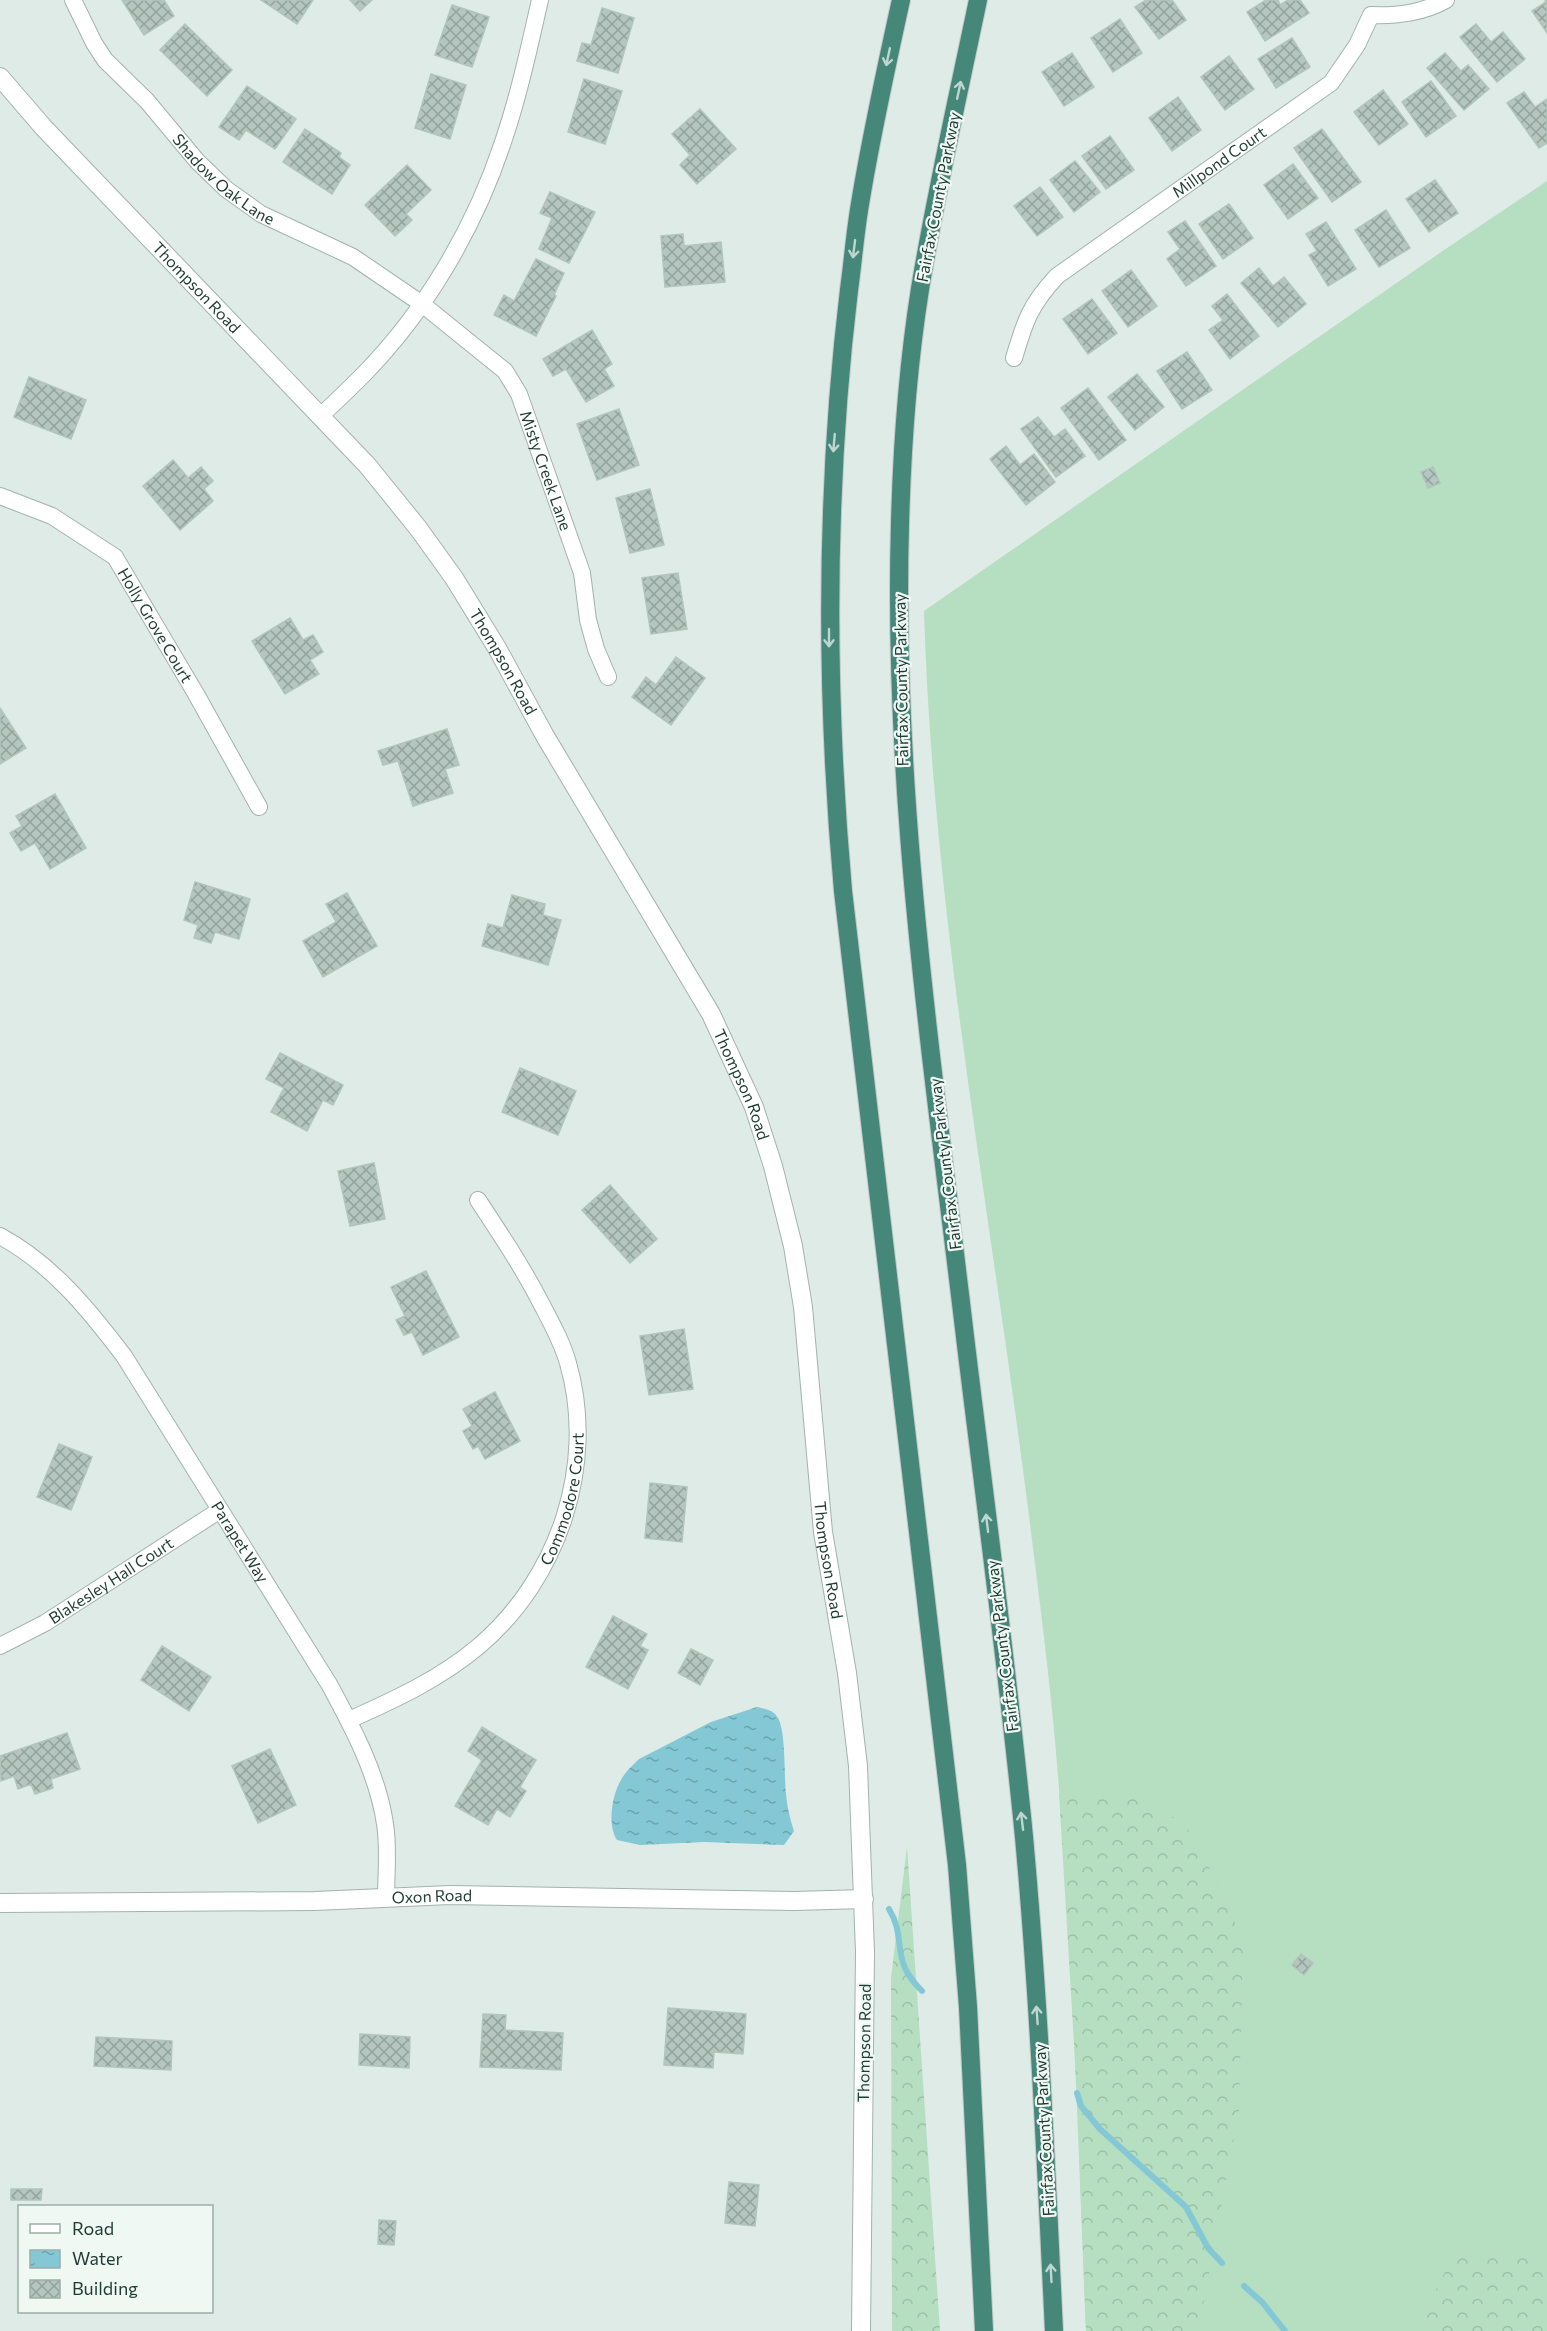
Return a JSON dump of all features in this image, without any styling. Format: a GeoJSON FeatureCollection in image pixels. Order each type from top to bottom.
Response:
{"type":"FeatureCollection","features":[{"type":"Feature","properties":{"kind":"highway"},"geometry":{"type":"LineString","coordinates":[[901,0],[860,206],[842,351],[834,454],[831,534],[830,684],[843,891],[957,1865],[968,2007],[984,2331]]}},
{"type":"Feature","properties":{"kind":"highway","name":"Fairfax County Parkway"},"geometry":{"type":"LineString","coordinates":[[978,0],[934,208],[917,308],[905,431],[900,521],[900,717],[907,823],[928,1021],[1024,1837],[1043,2086],[1054,2331]]}},
{"type":"Feature","properties":{"kind":"street","name":"Shadow Oak Lane"},"geometry":{"type":"LineString","coordinates":[[73,0],[105,60],[147,101],[197,161],[226,189],[261,214],[353,257],[422,304]]}},
{"type":"Feature","properties":{"kind":"street"},"geometry":{"type":"LineString","coordinates":[[320,416],[364,374],[422,304],[479,204],[503,143],[521,82],[540,0]]}},
{"type":"Feature","properties":{"kind":"street","name":"Millpond Court"},"geometry":{"type":"LineString","coordinates":[[1014,358],[1026,318],[1038,297],[1057,276],[1332,83],[1357,45],[1369,7],[1392,16],[1414,13],[1446,0]]}},
{"type":"Feature","properties":{"kind":"street","name":"Thompson Road"},"geometry":{"type":"LineString","coordinates":[[0,77],[44,128],[367,465],[418,528],[454,578],[497,648],[544,736],[711,1014],[754,1107],[773,1166],[790,1234],[803,1307],[823,1532],[847,1673],[858,1766],[864,1899],[861,2331]]}},
{"type":"Feature","properties":{"kind":"street","name":"Misty Creek Lane"},"geometry":{"type":"LineString","coordinates":[[422,304],[505,371],[519,394],[582,573],[588,620],[596,649],[609,677]]}},
{"type":"Feature","properties":{"kind":"street","name":"Holly Grove Court"},"geometry":{"type":"LineString","coordinates":[[0,496],[52,516],[115,557],[196,694],[259,807]]}},
{"type":"Feature","properties":{"kind":"street","name":"Commodore Court"},"geometry":{"type":"LineString","coordinates":[[349,1720],[405,1694],[448,1668],[478,1647],[497,1629],[522,1600],[542,1570],[558,1535],[570,1499],[576,1470],[578,1436],[576,1402],[568,1363],[559,1336],[518,1259],[478,1200]]}},
{"type":"Feature","properties":{"kind":"street","name":"Parapet Way"},"geometry":{"type":"LineString","coordinates":[[0,1236],[31,1256],[64,1284],[124,1356],[329,1684],[349,1720],[372,1774],[386,1826],[386,1898]]}},
{"type":"Feature","properties":{"kind":"street","name":"Blakesley Hall Court"},"geometry":{"type":"LineString","coordinates":[[0,1646],[45,1623],[220,1510]]}},
{"type":"Feature","properties":{"kind":"street","name":"Oxon Road"},"geometry":{"type":"LineString","coordinates":[[0,1903],[315,1902],[450,1895],[795,1901],[864,1899]]}},
{"type":"Feature","properties":{"kind":"green space"},"geometry":{"type":"Polygon","coordinates":[[[1547,181],[1547,2331],[1086,2331],[1071,1984],[1055,1742],[1028,1508],[951,948],[929,724],[924,611],[1547,181]]]}},
{"type":"Feature","properties":{"kind":"green space"},"geometry":{"type":"Polygon","coordinates":[[[1141,1790],[1194,1835],[1243,1939],[1239,2110],[1204,2301],[1194,2331],[1086,2331],[1077,2093],[1059,1794],[1141,1790]]]}},
{"type":"Feature","properties":{"kind":"green space"},"geometry":{"type":"Polygon","coordinates":[[[907,1847],[940,2331],[892,2331],[891,1978],[907,1847]]]}},
{"type":"Feature","properties":{"kind":"green space"},"geometry":{"type":"Polygon","coordinates":[[[1456,2250],[1517,2250],[1547,2267],[1547,2331],[1423,2331],[1422,2318],[1456,2250]]]}},
{"type":"Feature","properties":{"kind":"water"},"geometry":{"type":"Polygon","coordinates":[[[757,1707],[774,1713],[781,1725],[786,1799],[794,1831],[784,1845],[704,1842],[640,1845],[617,1840],[611,1818],[615,1794],[623,1777],[639,1759],[711,1722],[757,1707]]]}},
{"type":"Feature","properties":{"kind":"building"},"geometry":{"type":"Polygon","coordinates":[[[122,0],[164,0],[174,16],[144,35],[122,0]]]}},
{"type":"Feature","properties":{"kind":"building"},"geometry":{"type":"Polygon","coordinates":[[[261,0],[313,0],[297,24],[261,0]]]}},
{"type":"Feature","properties":{"kind":"building"},"geometry":{"type":"Polygon","coordinates":[[[350,0],[372,0],[360,11],[350,0]]]}},
{"type":"Feature","properties":{"kind":"building"},"geometry":{"type":"Polygon","coordinates":[[[1146,0],[1172,0],[1186,20],[1159,39],[1135,7],[1146,0]]]}},
{"type":"Feature","properties":{"kind":"building"},"geometry":{"type":"Polygon","coordinates":[[[1266,0],[1278,0],[1280,5],[1288,0],[1300,0],[1309,13],[1265,41],[1247,12],[1266,0]]]}},
{"type":"Feature","properties":{"kind":"building"},"geometry":{"type":"Polygon","coordinates":[[[1547,0],[1547,33],[1532,11],[1546,2],[1547,0]]]}},
{"type":"Feature","properties":{"kind":"building"},"geometry":{"type":"Polygon","coordinates":[[[452,5],[489,17],[472,67],[435,55],[452,5]]]}},
{"type":"Feature","properties":{"kind":"building"},"geometry":{"type":"Polygon","coordinates":[[[602,8],[634,18],[618,73],[577,61],[582,43],[591,45],[602,8]]]}},
{"type":"Feature","properties":{"kind":"building"},"geometry":{"type":"Polygon","coordinates":[[[1120,19],[1142,53],[1113,72],[1091,38],[1120,19]]]}},
{"type":"Feature","properties":{"kind":"building"},"geometry":{"type":"Polygon","coordinates":[[[185,24],[232,70],[207,96],[160,50],[185,24]]]}},
{"type":"Feature","properties":{"kind":"building"},"geometry":{"type":"Polygon","coordinates":[[[1476,24],[1491,42],[1503,32],[1525,59],[1497,82],[1460,37],[1476,24]]]}},
{"type":"Feature","properties":{"kind":"building"},"geometry":{"type":"Polygon","coordinates":[[[1292,38],[1310,67],[1276,88],[1258,59],[1292,38]]]}},
{"type":"Feature","properties":{"kind":"building"},"geometry":{"type":"Polygon","coordinates":[[[1072,53],[1094,87],[1064,106],[1042,72],[1072,53]]]}},
{"type":"Feature","properties":{"kind":"building"},"geometry":{"type":"Polygon","coordinates":[[[1445,53],[1461,71],[1468,65],[1489,89],[1464,110],[1427,68],[1445,53]]]}},
{"type":"Feature","properties":{"kind":"building"},"geometry":{"type":"Polygon","coordinates":[[[1229,56],[1254,89],[1225,110],[1201,77],[1229,56]]]}},
{"type":"Feature","properties":{"kind":"building"},"geometry":{"type":"Polygon","coordinates":[[[431,74],[466,85],[450,139],[415,128],[431,74]]]}},
{"type":"Feature","properties":{"kind":"building"},"geometry":{"type":"Polygon","coordinates":[[[584,79],[622,91],[605,144],[568,132],[584,79]]]}},
{"type":"Feature","properties":{"kind":"building"},"geometry":{"type":"Polygon","coordinates":[[[1431,81],[1456,116],[1426,137],[1402,102],[1431,81]]]}},
{"type":"Feature","properties":{"kind":"building"},"geometry":{"type":"Polygon","coordinates":[[[247,86],[296,119],[275,149],[246,130],[239,140],[219,127],[247,86]]]}},
{"type":"Feature","properties":{"kind":"building"},"geometry":{"type":"Polygon","coordinates":[[[1383,90],[1408,124],[1379,145],[1354,112],[1383,90]]]}},
{"type":"Feature","properties":{"kind":"building"},"geometry":{"type":"Polygon","coordinates":[[[1524,92],[1535,107],[1547,99],[1547,143],[1539,148],[1507,103],[1524,92]]]}},
{"type":"Feature","properties":{"kind":"building"},"geometry":{"type":"Polygon","coordinates":[[[1178,97],[1201,130],[1172,151],[1149,118],[1178,97]]]}},
{"type":"Feature","properties":{"kind":"building"},"geometry":{"type":"Polygon","coordinates":[[[700,109],[736,149],[697,184],[680,165],[690,155],[672,134],[700,109]]]}},
{"type":"Feature","properties":{"kind":"building"},"geometry":{"type":"Polygon","coordinates":[[[305,129],[341,153],[339,157],[350,165],[332,194],[283,162],[305,129]]]}},
{"type":"Feature","properties":{"kind":"building"},"geometry":{"type":"Polygon","coordinates":[[[1322,129],[1361,182],[1332,202],[1294,148],[1322,129]]]}},
{"type":"Feature","properties":{"kind":"building"},"geometry":{"type":"Polygon","coordinates":[[[1110,136],[1134,170],[1106,189],[1082,156],[1110,136]]]}},
{"type":"Feature","properties":{"kind":"building"},"geometry":{"type":"Polygon","coordinates":[[[1075,161],[1100,192],[1074,212],[1050,180],[1075,161]]]}},
{"type":"Feature","properties":{"kind":"building"},"geometry":{"type":"Polygon","coordinates":[[[1293,164],[1318,198],[1288,219],[1264,185],[1293,164]]]}},
{"type":"Feature","properties":{"kind":"building"},"geometry":{"type":"Polygon","coordinates":[[[407,165],[431,190],[406,214],[412,220],[395,236],[365,205],[407,165]]]}},
{"type":"Feature","properties":{"kind":"building"},"geometry":{"type":"Polygon","coordinates":[[[1435,180],[1458,213],[1429,232],[1406,199],[1435,180]]]}},
{"type":"Feature","properties":{"kind":"building"},"geometry":{"type":"Polygon","coordinates":[[[1040,187],[1063,217],[1037,236],[1014,206],[1040,187]]]}},
{"type":"Feature","properties":{"kind":"building"},"geometry":{"type":"Polygon","coordinates":[[[550,192],[595,212],[569,263],[539,249],[552,218],[540,213],[550,192]]]}},
{"type":"Feature","properties":{"kind":"building"},"geometry":{"type":"Polygon","coordinates":[[[1229,204],[1253,238],[1223,259],[1199,224],[1229,204]]]}},
{"type":"Feature","properties":{"kind":"building"},"geometry":{"type":"Polygon","coordinates":[[[1386,210],[1410,248],[1379,267],[1355,230],[1386,210]]]}},
{"type":"Feature","properties":{"kind":"building"},"geometry":{"type":"Polygon","coordinates":[[[1185,221],[1216,266],[1186,286],[1167,259],[1180,249],[1168,232],[1185,221]]]}},
{"type":"Feature","properties":{"kind":"building"},"geometry":{"type":"Polygon","coordinates":[[[1326,222],[1356,269],[1328,286],[1309,255],[1317,251],[1306,234],[1326,222]]]}},
{"type":"Feature","properties":{"kind":"building"},"geometry":{"type":"Polygon","coordinates":[[[683,234],[684,246],[721,242],[725,282],[665,287],[661,236],[683,234]]]}},
{"type":"Feature","properties":{"kind":"building"},"geometry":{"type":"Polygon","coordinates":[[[536,259],[564,273],[554,295],[556,296],[536,336],[494,315],[504,295],[514,301],[536,259]]]}},
{"type":"Feature","properties":{"kind":"building"},"geometry":{"type":"Polygon","coordinates":[[[1259,268],[1273,286],[1284,277],[1306,304],[1278,327],[1241,283],[1259,268]]]}},
{"type":"Feature","properties":{"kind":"building"},"geometry":{"type":"Polygon","coordinates":[[[1131,270],[1157,306],[1128,327],[1102,291],[1131,270]]]}},
{"type":"Feature","properties":{"kind":"building"},"geometry":{"type":"Polygon","coordinates":[[[1227,294],[1259,336],[1230,359],[1209,330],[1223,320],[1212,306],[1227,294]]]}},
{"type":"Feature","properties":{"kind":"building"},"geometry":{"type":"Polygon","coordinates":[[[1092,299],[1117,333],[1088,354],[1063,319],[1092,299]]]}},
{"type":"Feature","properties":{"kind":"building"},"geometry":{"type":"Polygon","coordinates":[[[592,330],[612,364],[604,369],[614,386],[586,402],[566,369],[553,376],[543,359],[592,330]]]}},
{"type":"Feature","properties":{"kind":"building"},"geometry":{"type":"Polygon","coordinates":[[[1187,352],[1212,390],[1182,409],[1157,371],[1187,352]]]}},
{"type":"Feature","properties":{"kind":"building"},"geometry":{"type":"Polygon","coordinates":[[[1137,374],[1164,407],[1135,430],[1108,397],[1137,374]]]}},
{"type":"Feature","properties":{"kind":"building"},"geometry":{"type":"Polygon","coordinates":[[[29,377],[86,400],[71,439],[14,417],[29,377]]]}},
{"type":"Feature","properties":{"kind":"building"},"geometry":{"type":"Polygon","coordinates":[[[1088,388],[1126,440],[1099,460],[1061,408],[1088,388]]]}},
{"type":"Feature","properties":{"kind":"building"},"geometry":{"type":"Polygon","coordinates":[[[619,409],[639,465],[597,480],[577,424],[619,409]]]}},
{"type":"Feature","properties":{"kind":"building"},"geometry":{"type":"Polygon","coordinates":[[[1038,417],[1054,437],[1065,429],[1085,456],[1056,477],[1021,429],[1038,417]]]}},
{"type":"Feature","properties":{"kind":"building"},"geometry":{"type":"Polygon","coordinates":[[[1006,446],[1020,465],[1034,454],[1055,482],[1026,505],[990,459],[1006,446]]]}},
{"type":"Feature","properties":{"kind":"building"},"geometry":{"type":"Polygon","coordinates":[[[173,460],[188,478],[201,467],[213,481],[204,489],[213,501],[180,530],[143,486],[173,460]]]}},
{"type":"Feature","properties":{"kind":"building"},"geometry":{"type":"Polygon","coordinates":[[[1433,467],[1440,483],[1428,488],[1421,472],[1433,467]]]}},
{"type":"Feature","properties":{"kind":"building"},"geometry":{"type":"Polygon","coordinates":[[[650,489],[664,545],[630,553],[616,498],[650,489]]]}},
{"type":"Feature","properties":{"kind":"building"},"geometry":{"type":"Polygon","coordinates":[[[678,573],[687,629],[651,634],[642,578],[678,573]]]}},
{"type":"Feature","properties":{"kind":"building"},"geometry":{"type":"Polygon","coordinates":[[[290,618],[303,640],[313,635],[323,652],[310,660],[319,674],[285,694],[252,641],[290,618]]]}},
{"type":"Feature","properties":{"kind":"building"},"geometry":{"type":"Polygon","coordinates":[[[676,657],[705,678],[671,725],[632,697],[646,677],[656,685],[676,657]]]}},
{"type":"Feature","properties":{"kind":"building"},"geometry":{"type":"Polygon","coordinates":[[[0,708],[26,748],[0,764],[0,708]]]}},
{"type":"Feature","properties":{"kind":"building"},"geometry":{"type":"Polygon","coordinates":[[[447,729],[459,765],[445,769],[453,793],[413,806],[398,761],[383,765],[378,751],[447,729]]]}},
{"type":"Feature","properties":{"kind":"building"},"geometry":{"type":"Polygon","coordinates":[[[55,794],[86,848],[50,869],[35,843],[21,851],[10,833],[22,826],[16,816],[55,794]]]}},
{"type":"Feature","properties":{"kind":"building"},"geometry":{"type":"Polygon","coordinates":[[[195,882],[250,899],[239,939],[215,932],[211,943],[194,938],[198,925],[184,920],[195,882]]]}},
{"type":"Feature","properties":{"kind":"building"},"geometry":{"type":"Polygon","coordinates":[[[347,893],[377,946],[323,977],[303,941],[336,922],[326,904],[347,893]]]}},
{"type":"Feature","properties":{"kind":"building"},"geometry":{"type":"Polygon","coordinates":[[[512,895],[545,904],[543,915],[561,920],[548,965],[482,946],[488,924],[503,928],[512,895]]]}},
{"type":"Feature","properties":{"kind":"building"},"geometry":{"type":"Polygon","coordinates":[[[280,1053],[343,1085],[333,1105],[323,1100],[307,1131],[271,1112],[284,1088],[266,1079],[280,1053]]]}},
{"type":"Feature","properties":{"kind":"building"},"geometry":{"type":"Polygon","coordinates":[[[520,1068],[576,1091],[558,1135],[502,1112],[520,1068]]]}},
{"type":"Feature","properties":{"kind":"building"},"geometry":{"type":"Polygon","coordinates":[[[374,1163],[385,1219],[350,1226],[338,1171],[374,1163]]]}},
{"type":"Feature","properties":{"kind":"building"},"geometry":{"type":"Polygon","coordinates":[[[610,1185],[657,1239],[630,1263],[582,1210],[610,1185]]]}},
{"type":"Feature","properties":{"kind":"building"},"geometry":{"type":"Polygon","coordinates":[[[426,1271],[459,1337],[423,1355],[412,1332],[404,1335],[396,1320],[405,1316],[391,1287],[426,1271]]]}},
{"type":"Feature","properties":{"kind":"building"},"geometry":{"type":"Polygon","coordinates":[[[684,1329],[693,1389],[649,1395],[640,1336],[684,1329]]]}},
{"type":"Feature","properties":{"kind":"building"},"geometry":{"type":"Polygon","coordinates":[[[495,1392],[520,1441],[485,1459],[478,1446],[473,1449],[463,1431],[472,1426],[463,1409],[495,1392]]]}},
{"type":"Feature","properties":{"kind":"building"},"geometry":{"type":"Polygon","coordinates":[[[59,1444],[92,1457],[71,1510],[37,1497],[59,1444]]]}},
{"type":"Feature","properties":{"kind":"building"},"geometry":{"type":"Polygon","coordinates":[[[650,1483],[687,1487],[682,1542],[645,1538],[650,1483]]]}},
{"type":"Feature","properties":{"kind":"building"},"geometry":{"type":"Polygon","coordinates":[[[613,1616],[647,1634],[640,1646],[648,1650],[628,1689],[586,1667],[613,1616]]]}},
{"type":"Feature","properties":{"kind":"building"},"geometry":{"type":"Polygon","coordinates":[[[162,1646],[211,1677],[189,1711],[141,1680],[162,1646]]]}},
{"type":"Feature","properties":{"kind":"building"},"geometry":{"type":"Polygon","coordinates":[[[691,1649],[713,1660],[700,1685],[678,1673],[691,1649]]]}},
{"type":"Feature","properties":{"kind":"building"},"geometry":{"type":"Polygon","coordinates":[[[482,1727],[536,1760],[520,1787],[526,1791],[510,1817],[497,1809],[488,1825],[455,1806],[482,1760],[468,1751],[482,1727]]]}},
{"type":"Feature","properties":{"kind":"building"},"geometry":{"type":"Polygon","coordinates":[[[67,1733],[80,1769],[51,1779],[53,1788],[35,1794],[31,1784],[18,1789],[14,1776],[1,1781],[0,1756],[67,1733]]]}},
{"type":"Feature","properties":{"kind":"building"},"geometry":{"type":"Polygon","coordinates":[[[270,1749],[296,1805],[258,1823],[232,1766],[270,1749]]]}},
{"type":"Feature","properties":{"kind":"building"},"geometry":{"type":"Polygon","coordinates":[[[1301,1954],[1313,1963],[1304,1975],[1292,1965],[1301,1954]]]}},
{"type":"Feature","properties":{"kind":"building"},"geometry":{"type":"Polygon","coordinates":[[[668,2008],[746,2014],[743,2054],[714,2052],[713,2068],[664,2065],[668,2008]]]}},
{"type":"Feature","properties":{"kind":"building"},"geometry":{"type":"Polygon","coordinates":[[[483,2014],[506,2015],[505,2030],[563,2033],[561,2070],[480,2067],[483,2014]]]}},
{"type":"Feature","properties":{"kind":"building"},"geometry":{"type":"Polygon","coordinates":[[[360,2034],[410,2037],[409,2068],[359,2065],[360,2034]]]}},
{"type":"Feature","properties":{"kind":"building"},"geometry":{"type":"Polygon","coordinates":[[[96,2037],[172,2041],[171,2070],[94,2066],[96,2037]]]}},
{"type":"Feature","properties":{"kind":"building"},"geometry":{"type":"Polygon","coordinates":[[[729,2182],[759,2185],[755,2226],[725,2223],[729,2182]]]}},
{"type":"Feature","properties":{"kind":"building"},"geometry":{"type":"Polygon","coordinates":[[[11,2189],[42,2189],[41,2200],[11,2200],[11,2189]]]}},
{"type":"Feature","properties":{"kind":"building"},"geometry":{"type":"Polygon","coordinates":[[[379,2220],[396,2221],[394,2245],[378,2244],[379,2220]]]}},
{"type":"Feature","properties":{"kind":"waterway"},"geometry":{"type":"LineString","coordinates":[[889,1909],[896,1925],[902,1961],[912,1980],[922,1991]]}},
{"type":"Feature","properties":{"kind":"waterway"},"geometry":{"type":"LineString","coordinates":[[1077,2093],[1081,2106],[1100,2129],[1186,2207],[1208,2248],[1222,2263]]}},
{"type":"Feature","properties":{"kind":"waterway"},"geometry":{"type":"LineString","coordinates":[[1244,2286],[1262,2302],[1285,2331]]}}]}
